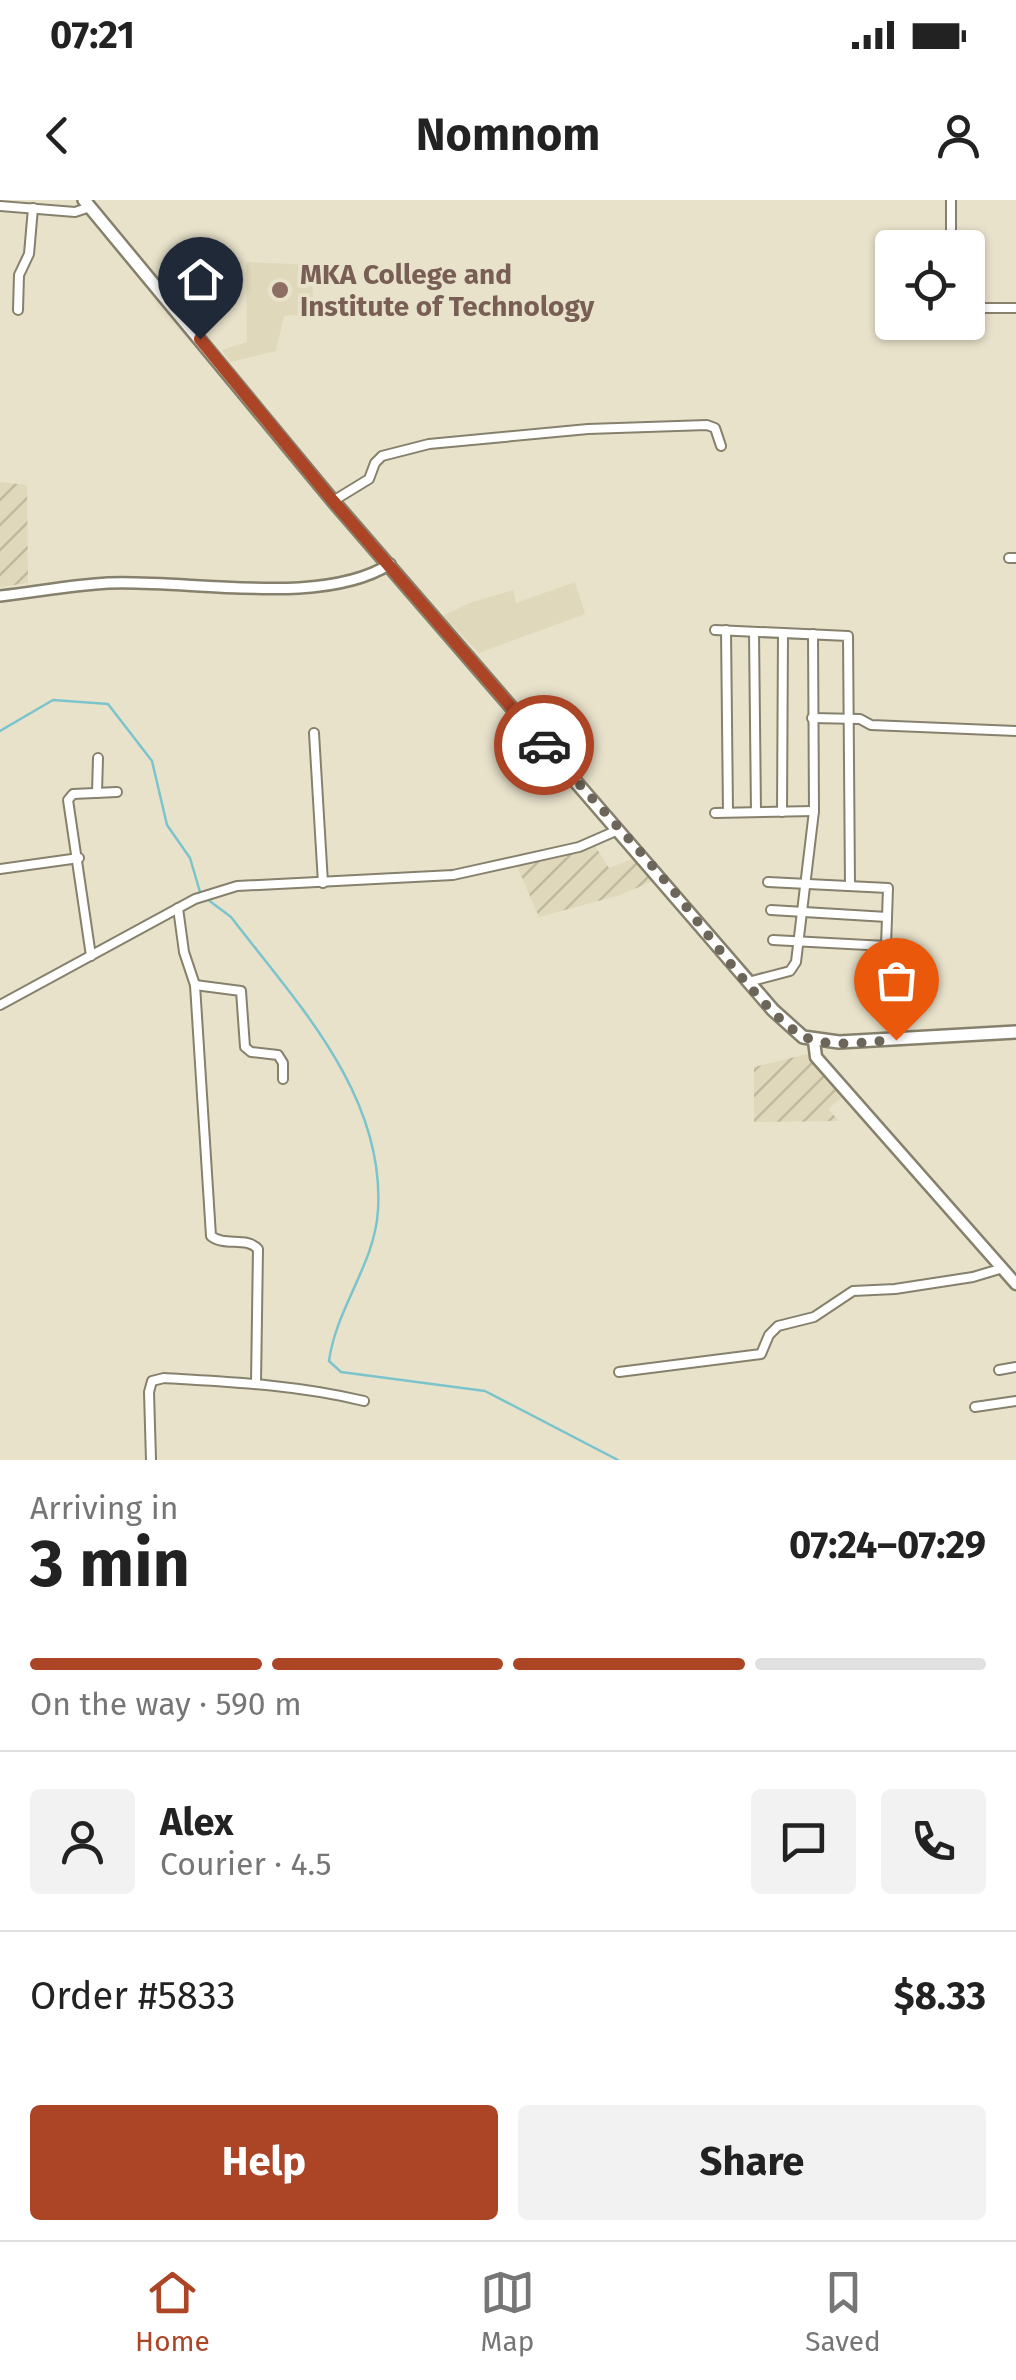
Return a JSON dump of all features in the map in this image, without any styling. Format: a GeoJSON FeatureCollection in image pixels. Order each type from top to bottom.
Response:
{"type":"FeatureCollection","features":[{"type":"Feature","properties":{"kind":"main road"},"geometry":{"type":"LineString","coordinates":[[87,203],[333,501],[748,982],[794,1030],[814,1040],[863,1042],[1016,1032]]}},
{"type":"Feature","properties":{"kind":"main road"},"geometry":{"type":"LineString","coordinates":[[814,1040],[816,1057],[1016,1284]]}},
{"type":"Feature","properties":{"kind":"street"},"geometry":{"type":"LineString","coordinates":[[951,200],[951,230]]}},
{"type":"Feature","properties":{"kind":"street"},"geometry":{"type":"LineString","coordinates":[[0,206],[82,212],[87,203]]}},
{"type":"Feature","properties":{"kind":"street"},"geometry":{"type":"LineString","coordinates":[[18,310],[20,275],[29,254],[33,208]]}},
{"type":"Feature","properties":{"kind":"street"},"geometry":{"type":"LineString","coordinates":[[985,308],[1016,308]]}},
{"type":"Feature","properties":{"kind":"street"},"geometry":{"type":"LineString","coordinates":[[333,501],[368,479],[382,456],[429,444],[588,428],[707,425],[714,428],[721,446]]}},
{"type":"Feature","properties":{"kind":"street"},"geometry":{"type":"LineString","coordinates":[[0,596],[107,584],[330,585],[362,578],[390,564]]}},
{"type":"Feature","properties":{"kind":"street"},"geometry":{"type":"LineString","coordinates":[[714,630],[848,636],[850,886]]}},
{"type":"Feature","properties":{"kind":"street"},"geometry":{"type":"LineString","coordinates":[[726,630],[728,812]]}},
{"type":"Feature","properties":{"kind":"street"},"geometry":{"type":"LineString","coordinates":[[754,632],[756,812]]}},
{"type":"Feature","properties":{"kind":"street"},"geometry":{"type":"LineString","coordinates":[[782,812],[783,633]]}},
{"type":"Feature","properties":{"kind":"street"},"geometry":{"type":"LineString","coordinates":[[748,982],[795,967],[814,811],[813,634]]}},
{"type":"Feature","properties":{"kind":"street"},"geometry":{"type":"LineString","coordinates":[[812,718],[860,719],[871,725],[1016,731]]}},
{"type":"Feature","properties":{"kind":"street"},"geometry":{"type":"LineString","coordinates":[[314,733],[324,884]]}},
{"type":"Feature","properties":{"kind":"street"},"geometry":{"type":"LineString","coordinates":[[97,793],[98,758]]}},
{"type":"Feature","properties":{"kind":"street"},"geometry":{"type":"LineString","coordinates":[[92,956],[68,800],[73,794],[116,792]]}},
{"type":"Feature","properties":{"kind":"street"},"geometry":{"type":"LineString","coordinates":[[715,812],[814,811]]}},
{"type":"Feature","properties":{"kind":"street"},"geometry":{"type":"LineString","coordinates":[[0,1005],[195,899],[237,886],[453,876],[579,847],[618,830]]}},
{"type":"Feature","properties":{"kind":"street"},"geometry":{"type":"LineString","coordinates":[[0,868],[79,858]]}},
{"type":"Feature","properties":{"kind":"street"},"geometry":{"type":"LineString","coordinates":[[768,882],[888,888],[886,946],[773,940]]}},
{"type":"Feature","properties":{"kind":"street"},"geometry":{"type":"LineString","coordinates":[[178,908],[185,957],[195,986],[210,1230],[214,1240],[250,1243],[258,1249],[256,1383]]}},
{"type":"Feature","properties":{"kind":"street"},"geometry":{"type":"LineString","coordinates":[[771,910],[887,917]]}},
{"type":"Feature","properties":{"kind":"street"},"geometry":{"type":"LineString","coordinates":[[195,986],[242,991],[245,1046],[251,1052],[278,1055],[283,1063],[283,1079]]}},
{"type":"Feature","properties":{"kind":"street"},"geometry":{"type":"LineString","coordinates":[[619,1372],[761,1354],[778,1326],[814,1317],[852,1291],[895,1290],[1002,1268]]}},
{"type":"Feature","properties":{"kind":"street"},"geometry":{"type":"LineString","coordinates":[[999,1370],[1016,1367]]}},
{"type":"Feature","properties":{"kind":"street"},"geometry":{"type":"LineString","coordinates":[[151,1460],[152,1380],[256,1383],[364,1401]]}},
{"type":"Feature","properties":{"kind":"street"},"geometry":{"type":"LineString","coordinates":[[975,1406],[1016,1401]]}},
{"type":"Feature","properties":{"kind":"shaded area","name":"MKA College and Institute of Technology"},"geometry":{"type":"Polygon","coordinates":[[[246,262],[311,265],[314,314],[284,316],[276,351],[230,362],[222,350],[247,342],[246,262]]]}},
{"type":"Feature","properties":{"kind":"shaded area"},"geometry":{"type":"Polygon","coordinates":[[[0,482],[27,485],[28,583],[0,587],[0,482]]]}},
{"type":"Feature","properties":{"kind":"shaded area"},"geometry":{"type":"Polygon","coordinates":[[[575,582],[585,614],[479,653],[443,616],[469,603],[513,590],[516,603],[575,582]]]}},
{"type":"Feature","properties":{"kind":"shaded area"},"geometry":{"type":"Polygon","coordinates":[[[595,846],[609,868],[634,858],[653,881],[620,895],[539,917],[517,866],[595,846]]]}},
{"type":"Feature","properties":{"kind":"shaded area"},"geometry":{"type":"Polygon","coordinates":[[[807,1054],[842,1097],[828,1109],[839,1121],[754,1122],[754,1067],[807,1054]]]}},
{"type":"Feature","properties":{"kind":"waterway"},"geometry":{"type":"LineString","coordinates":[[0,731],[53,700],[108,704],[152,761],[167,825],[190,858],[200,892]]}},
{"type":"Feature","properties":{"kind":"waterway"},"geometry":{"type":"LineString","coordinates":[[207,899],[231,917],[308,1016],[352,1089],[367,1127],[376,1168],[375,1230],[339,1323],[329,1361],[341,1372],[485,1391],[618,1460]]}},
{"type":"Feature","properties":{"kind":"way so far"},"geometry":{"type":"LineString","coordinates":[[544,745],[794,1030],[826,1042],[896,1040]]}},
{"type":"Feature","properties":{"kind":"place","name":"MKA College and Institute of Technology"},"geometry":{"type":"Point","coordinates":[280,290]}},
{"type":"Feature","properties":{"kind":"route"},"geometry":{"type":"LineString","coordinates":[[200,339],[333,501],[544,745]]}}]}
